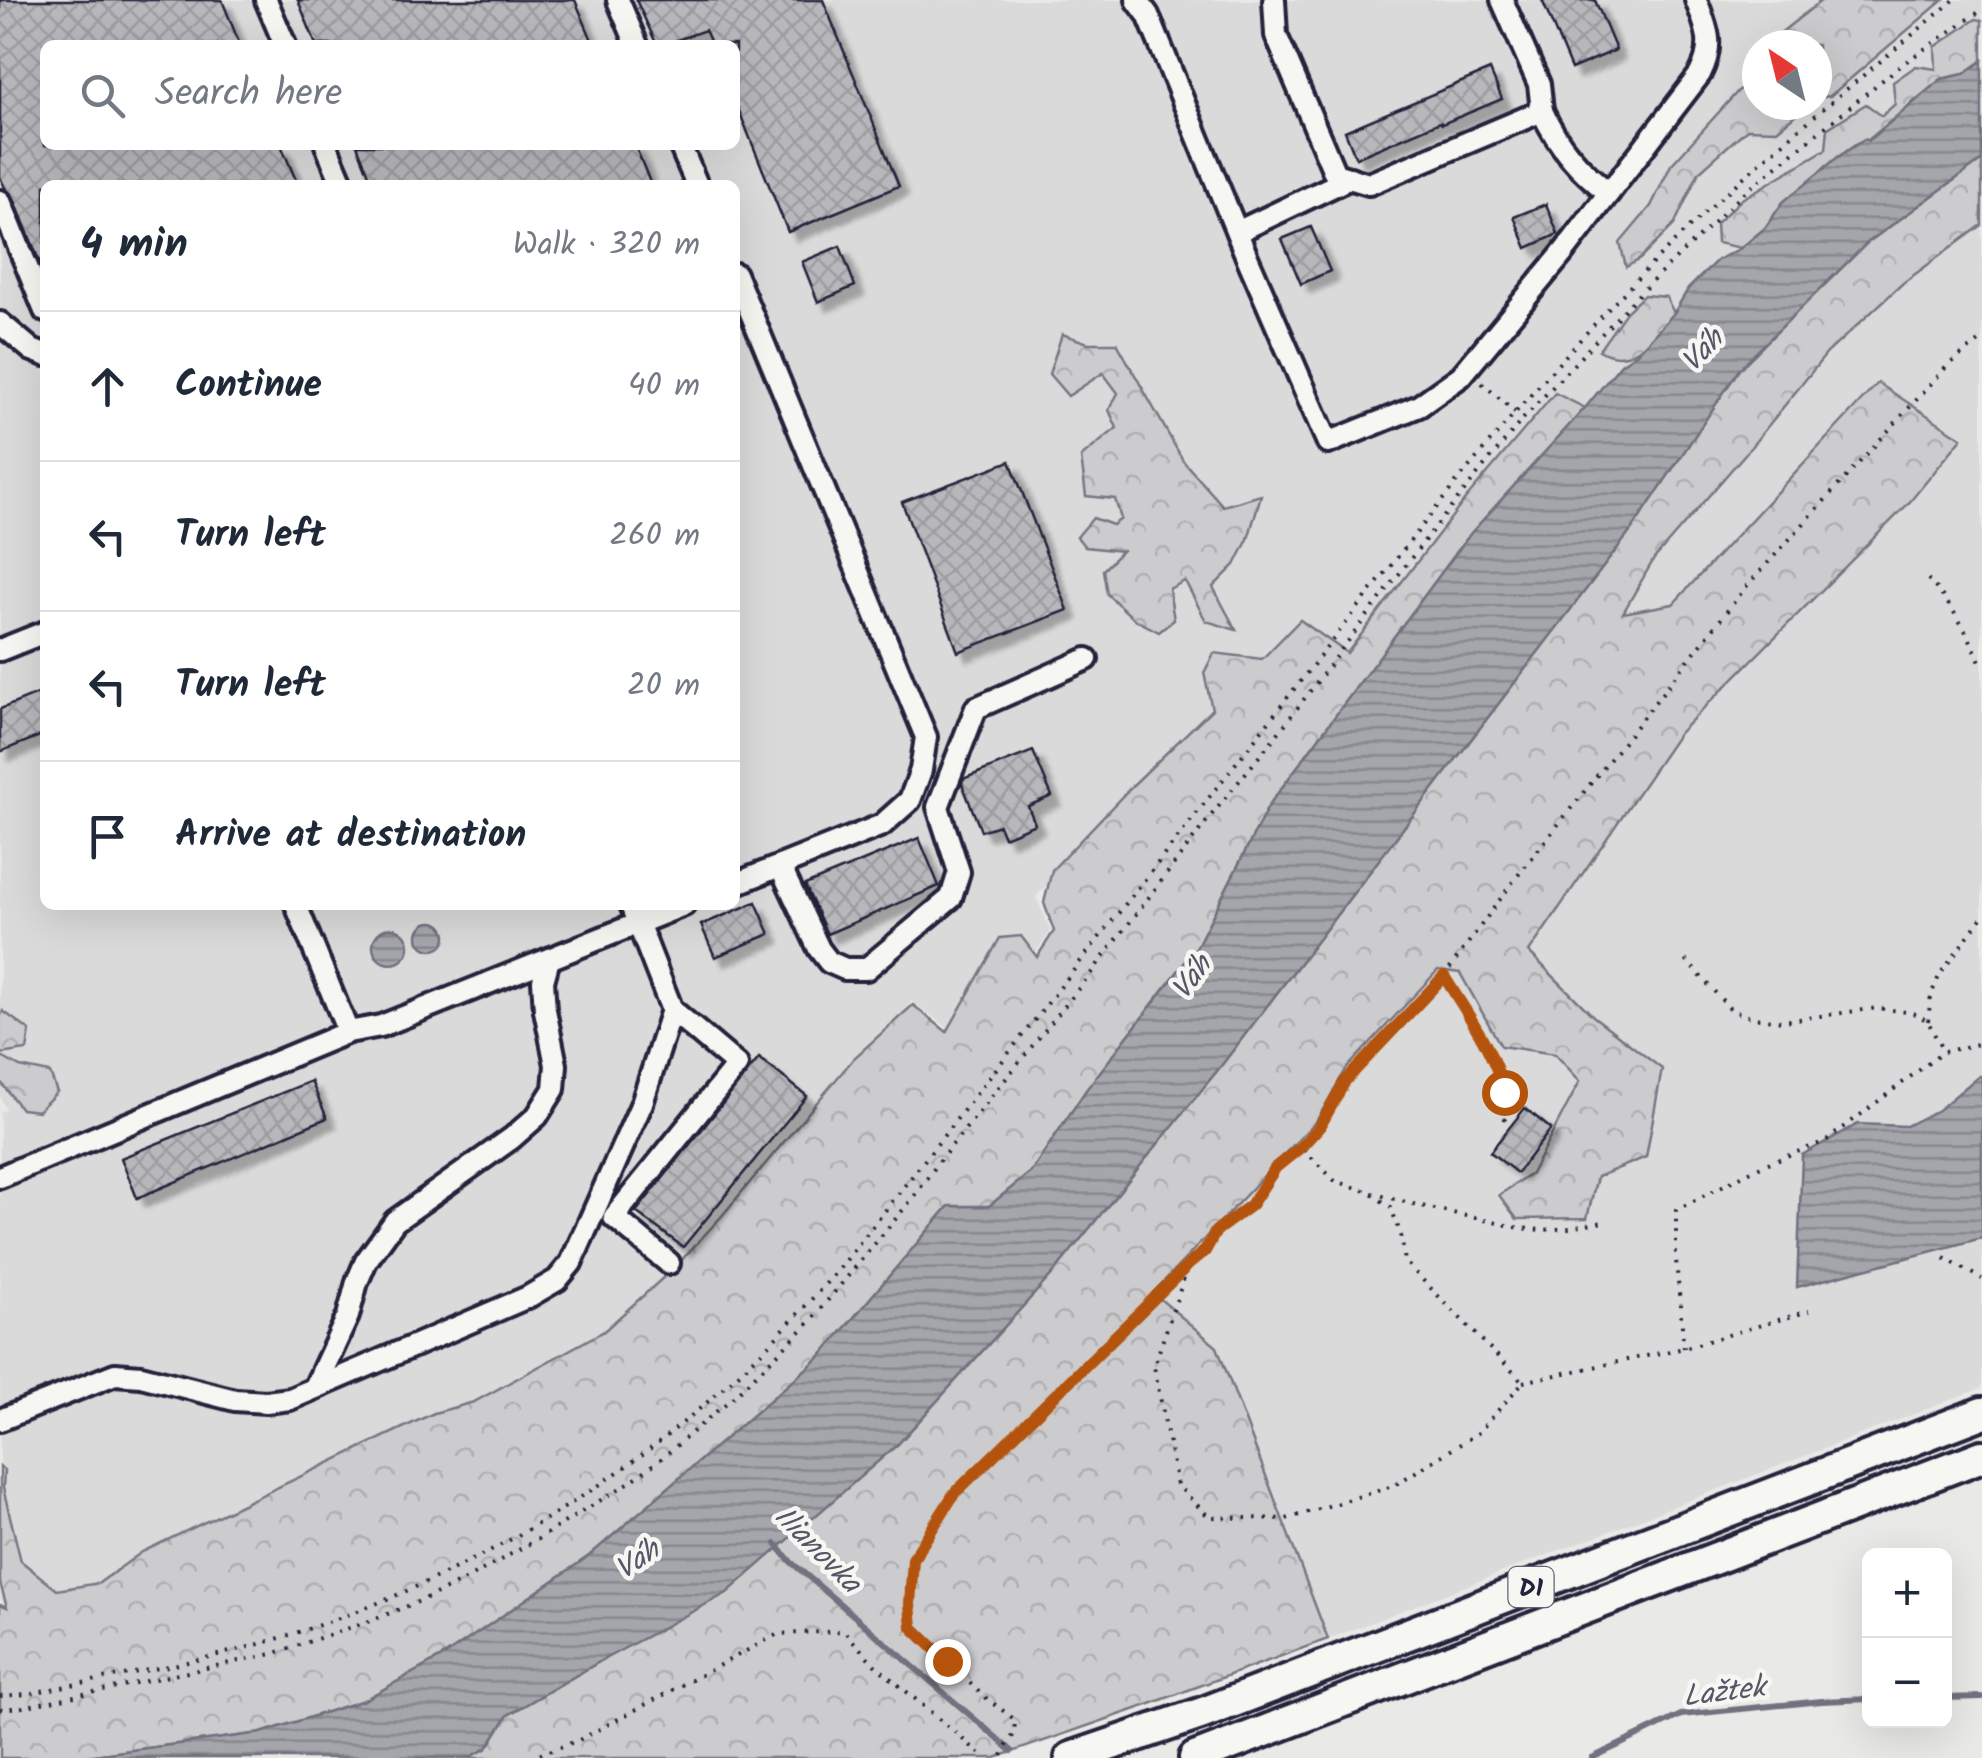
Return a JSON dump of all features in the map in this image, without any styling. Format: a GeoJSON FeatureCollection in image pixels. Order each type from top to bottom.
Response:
{"type":"FeatureCollection","features":[{"type":"Feature","properties":{"kind":"highway","name":"D1"},"geometry":{"type":"LineString","coordinates":[[1075,1757],[1202,1713],[1982,1414]]}},
{"type":"Feature","properties":{"kind":"highway","name":"D1"},"geometry":{"type":"LineString","coordinates":[[1195,1758],[1982,1456]]}},
{"type":"Feature","properties":{"kind":"lane"},"geometry":{"type":"LineString","coordinates":[[266,0],[283,40]]}},
{"type":"Feature","properties":{"kind":"lane"},"geometry":{"type":"LineString","coordinates":[[618,0],[635,40]]}},
{"type":"Feature","properties":{"kind":"lane"},"geometry":{"type":"LineString","coordinates":[[1137,0],[1148,15],[1328,443],[1419,406],[1467,370],[1691,88],[1709,51],[1696,0]]}},
{"type":"Feature","properties":{"kind":"lane"},"geometry":{"type":"LineString","coordinates":[[1274,0],[1276,35],[1335,174],[1369,184],[1542,111]]}},
{"type":"Feature","properties":{"kind":"lane"},"geometry":{"type":"LineString","coordinates":[[1502,0],[1539,84],[1542,111],[1551,131],[1577,166],[1609,193]]}},
{"type":"Feature","properties":{"kind":"lane"},"geometry":{"type":"LineString","coordinates":[[328,150],[340,180]]}},
{"type":"Feature","properties":{"kind":"lane"},"geometry":{"type":"LineString","coordinates":[[682,150],[695,180]]}},
{"type":"Feature","properties":{"kind":"lane"},"geometry":{"type":"LineString","coordinates":[[1237,232],[1350,178]]}},
{"type":"Feature","properties":{"kind":"lane"},"geometry":{"type":"LineString","coordinates":[[0,201],[40,299]]}},
{"type":"Feature","properties":{"kind":"lane"},"geometry":{"type":"LineString","coordinates":[[740,882],[882,825],[910,800],[921,770],[926,737],[743,315]]}},
{"type":"Feature","properties":{"kind":"lane"},"geometry":{"type":"LineString","coordinates":[[0,323],[40,353]]}},
{"type":"Feature","properties":{"kind":"lane"},"geometry":{"type":"LineString","coordinates":[[0,650],[40,634]]}},
{"type":"Feature","properties":{"kind":"lane"},"geometry":{"type":"LineString","coordinates":[[780,866],[829,962],[845,970],[866,969],[952,898],[958,872],[938,807],[976,708],[1087,659]]}},
{"type":"Feature","properties":{"kind":"lane"},"geometry":{"type":"LineString","coordinates":[[298,910],[348,1032]]}},
{"type":"Feature","properties":{"kind":"lane"},"geometry":{"type":"LineString","coordinates":[[0,1177],[348,1032],[381,1026],[549,959],[634,914],[672,1010],[737,1065],[614,1217],[669,1262]]}},
{"type":"Feature","properties":{"kind":"lane"},"geometry":{"type":"LineString","coordinates":[[315,1388],[348,1316],[366,1262],[395,1221],[512,1138],[537,1116],[554,1089],[556,1065],[543,981],[549,959]]}},
{"type":"Feature","properties":{"kind":"lane"},"geometry":{"type":"LineString","coordinates":[[0,1420],[115,1374],[141,1376],[235,1400],[266,1402],[290,1398],[528,1297],[557,1280],[571,1263],[642,1102],[672,1010]]}},
{"type":"Feature","properties":{"kind":"path"},"geometry":{"type":"LineString","coordinates":[[0,1696],[191,1662],[301,1631],[384,1600],[519,1534],[596,1486],[688,1417],[749,1364],[840,1268],[1515,412],[1601,317],[1724,194],[1954,0]]}},
{"type":"Feature","properties":{"kind":"path"},"geometry":{"type":"LineString","coordinates":[[0,1709],[222,1666],[370,1622],[462,1582],[570,1520],[662,1458],[731,1399],[808,1324],[866,1256],[1522,420],[1637,296],[1744,193],[1901,65],[1982,10]]}},
{"type":"Feature","properties":{"kind":"path"},"geometry":{"type":"LineString","coordinates":[[1002,1756],[1014,1739],[1014,1719],[981,1694],[912,1627],[913,1559],[954,1494],[1205,1251],[1216,1231],[1251,1205],[1276,1167],[1320,1126],[1345,1081],[1444,976],[1512,883],[1746,588],[1950,364],[1982,340]]}},
{"type":"Feature","properties":{"kind":"path"},"geometry":{"type":"LineString","coordinates":[[1467,370],[1515,412]]}},
{"type":"Feature","properties":{"kind":"path"},"geometry":{"type":"LineString","coordinates":[[1928,579],[1948,601],[1982,667]]}},
{"type":"Feature","properties":{"kind":"path"},"geometry":{"type":"LineString","coordinates":[[1943,1052],[1928,1020],[1931,995],[1940,974],[1982,917]]}},
{"type":"Feature","properties":{"kind":"path"},"geometry":{"type":"LineString","coordinates":[[1686,960],[1731,1010],[1753,1018],[1784,1021],[1878,1008],[1928,1020]]}},
{"type":"Feature","properties":{"kind":"path"},"geometry":{"type":"LineString","coordinates":[[1444,976],[1488,1046],[1504,1092],[1506,1122]]}},
{"type":"Feature","properties":{"kind":"path"},"geometry":{"type":"LineString","coordinates":[[1684,1348],[1676,1210],[1763,1165],[1826,1140],[1943,1052],[1982,1043]]}},
{"type":"Feature","properties":{"kind":"path"},"geometry":{"type":"LineString","coordinates":[[1301,1147],[1336,1180],[1417,1206],[1520,1228],[1556,1230],[1603,1222]]}},
{"type":"Feature","properties":{"kind":"path"},"geometry":{"type":"LineString","coordinates":[[1367,1192],[1390,1206],[1405,1262],[1524,1382]]}},
{"type":"Feature","properties":{"kind":"path"},"geometry":{"type":"LineString","coordinates":[[1944,1258],[1982,1279]]}},
{"type":"Feature","properties":{"kind":"path"},"geometry":{"type":"LineString","coordinates":[[1189,1264],[1154,1366],[1177,1485],[1208,1517],[1286,1519],[1393,1486],[1478,1433],[1524,1382],[1684,1348],[1809,1310]]}},
{"type":"Feature","properties":{"kind":"path"},"geometry":{"type":"LineString","coordinates":[[530,1758],[579,1740],[778,1634],[844,1631],[875,1665],[985,1758]]}},
{"type":"Feature","properties":{"kind":"shaded area"},"geometry":{"type":"Polygon","coordinates":[[[0,0],[1982,0],[1982,1388],[1328,1639],[1217,1347],[1152,1294],[1317,1120],[1347,1068],[1438,970],[1147,776],[1036,897],[1051,931],[1028,963],[1008,949],[948,1028],[912,1001],[861,1064],[853,1058],[675,1267],[604,1331],[474,1402],[433,1413],[127,1597],[7,1608],[0,1598],[0,1112],[6,1110],[0,1096],[0,0]]]}},
{"type":"Feature","properties":{"kind":"green space"},"geometry":{"type":"Polygon","coordinates":[[[1822,0],[1943,0],[1832,94],[1832,30],[1784,30],[1822,0]]]}},
{"type":"Feature","properties":{"kind":"green space"},"geometry":{"type":"Polygon","coordinates":[[[1976,19],[1982,20],[1982,61],[1964,74],[1941,79],[1867,141],[1864,139],[1838,157],[1783,202],[1765,228],[1741,248],[1717,243],[1716,223],[1742,199],[1826,149],[1828,128],[1866,104],[1882,116],[1895,104],[1893,82],[1916,66],[1936,69],[1935,47],[1976,19]]]}},
{"type":"Feature","properties":{"kind":"green space"},"geometry":{"type":"Polygon","coordinates":[[[1742,89],[1742,120],[1789,120],[1777,130],[1747,129],[1699,172],[1674,225],[1640,259],[1626,267],[1620,243],[1651,206],[1671,165],[1742,89]]]}},
{"type":"Feature","properties":{"kind":"green space"},"geometry":{"type":"Polygon","coordinates":[[[1982,160],[1982,225],[1903,283],[1827,353],[1654,559],[1623,613],[1673,604],[1878,383],[1962,438],[1908,504],[1679,733],[1529,952],[1593,1016],[1662,1069],[1646,1157],[1597,1177],[1587,1218],[1517,1219],[1499,1195],[1531,1174],[1580,1081],[1555,1054],[1501,1046],[1460,973],[1438,970],[1347,1068],[1317,1120],[1153,1293],[1217,1347],[1328,1639],[995,1758],[468,1758],[487,1748],[508,1715],[599,1662],[898,1444],[1054,1272],[1221,1066],[1633,528],[1740,368],[1867,243],[1982,160]]]}},
{"type":"Feature","properties":{"kind":"green space"},"geometry":{"type":"Polygon","coordinates":[[[1644,295],[1666,297],[1674,313],[1632,353],[1611,355],[1599,350],[1626,312],[1644,295]]]}},
{"type":"Feature","properties":{"kind":"green space"},"geometry":{"type":"Polygon","coordinates":[[[1062,334],[1088,343],[1117,343],[1184,462],[1223,506],[1261,495],[1248,539],[1235,565],[1213,587],[1236,630],[1206,621],[1185,581],[1169,589],[1174,620],[1159,632],[1134,619],[1107,594],[1103,570],[1122,551],[1085,547],[1077,537],[1093,518],[1113,525],[1121,519],[1115,499],[1086,496],[1081,457],[1117,428],[1109,410],[1118,393],[1103,373],[1068,396],[1049,374],[1062,334]]]}},
{"type":"Feature","properties":{"kind":"green space"},"geometry":{"type":"Polygon","coordinates":[[[1555,393],[1585,408],[1471,533],[1269,805],[1196,948],[1086,1090],[1031,1172],[989,1206],[948,1207],[820,1357],[589,1556],[447,1654],[364,1700],[261,1733],[71,1758],[0,1758],[0,1604],[7,1607],[0,1583],[0,1467],[4,1470],[3,1488],[21,1561],[57,1590],[99,1583],[142,1552],[434,1413],[474,1402],[604,1331],[675,1267],[854,1058],[913,1005],[947,1032],[1000,938],[1021,936],[1037,957],[1054,931],[1044,903],[1052,870],[1212,709],[1204,673],[1214,653],[1262,659],[1300,620],[1347,653],[1464,501],[1555,393]]]}},
{"type":"Feature","properties":{"kind":"green space"},"geometry":{"type":"Polygon","coordinates":[[[3,1011],[30,1031],[27,1050],[0,1054],[3,1011]]]}},
{"type":"Feature","properties":{"kind":"green space"},"geometry":{"type":"Polygon","coordinates":[[[0,1056],[20,1067],[50,1073],[57,1092],[38,1111],[21,1109],[0,1081],[0,1056]]]}},
{"type":"Feature","properties":{"kind":"water","name":"Váh"},"geometry":{"type":"Polygon","coordinates":[[[1982,61],[1982,160],[1867,243],[1740,368],[1633,528],[1221,1066],[1054,1272],[898,1444],[727,1593],[508,1715],[487,1748],[468,1758],[71,1758],[261,1733],[364,1700],[447,1654],[589,1556],[820,1357],[949,1206],[989,1206],[1031,1172],[1086,1090],[1196,948],[1269,805],[1471,533],[1621,364],[1637,353],[1674,313],[1688,289],[1717,260],[1741,248],[1765,228],[1783,202],[1838,157],[1865,139],[1868,141],[1942,79],[1964,74],[1982,61]]]}},
{"type":"Feature","properties":{"kind":"water"},"geometry":{"type":"Polygon","coordinates":[[[432,922],[442,926],[446,936],[442,946],[432,950],[422,946],[418,936],[422,926],[432,922]]]}},
{"type":"Feature","properties":{"kind":"water"},"geometry":{"type":"Polygon","coordinates":[[[391,928],[404,933],[409,946],[404,959],[391,964],[378,959],[373,946],[378,933],[391,928]]]}},
{"type":"Feature","properties":{"kind":"water"},"geometry":{"type":"Polygon","coordinates":[[[1979,1076],[1982,1238],[1797,1287],[1802,1155],[1858,1124],[1906,1126],[1938,1110],[1979,1076]]]}},
{"type":"Feature","properties":{"kind":"building"},"geometry":{"type":"Polygon","coordinates":[[[0,0],[222,0],[238,40],[40,40],[40,150],[283,150],[296,180],[40,180],[40,263],[13,196],[0,177],[0,0]]]}},
{"type":"Feature","properties":{"kind":"building"},"geometry":{"type":"Polygon","coordinates":[[[298,0],[575,0],[592,40],[314,40],[298,0]]]}},
{"type":"Feature","properties":{"kind":"building"},"geometry":{"type":"Polygon","coordinates":[[[636,0],[823,0],[899,186],[788,232],[740,113],[740,40],[710,40],[705,30],[677,40],[655,40],[636,0]]]}},
{"type":"Feature","properties":{"kind":"building"},"geometry":{"type":"Polygon","coordinates":[[[1542,0],[1595,0],[1616,50],[1571,69],[1542,0]]]}},
{"type":"Feature","properties":{"kind":"building"},"geometry":{"type":"Polygon","coordinates":[[[1490,70],[1502,99],[1356,158],[1345,131],[1490,70]]]}},
{"type":"Feature","properties":{"kind":"building"},"geometry":{"type":"Polygon","coordinates":[[[359,150],[637,150],[649,180],[371,180],[359,150]]]}},
{"type":"Feature","properties":{"kind":"building"},"geometry":{"type":"Polygon","coordinates":[[[1546,204],[1558,234],[1527,248],[1514,217],[1546,204]]]}},
{"type":"Feature","properties":{"kind":"building"},"geometry":{"type":"Polygon","coordinates":[[[1311,227],[1330,271],[1301,284],[1282,239],[1311,227]]]}},
{"type":"Feature","properties":{"kind":"building"},"geometry":{"type":"Polygon","coordinates":[[[840,246],[855,286],[818,302],[802,262],[840,246]]]}},
{"type":"Feature","properties":{"kind":"building"},"geometry":{"type":"Polygon","coordinates":[[[1010,461],[1068,610],[958,652],[902,502],[1010,461]]]}},
{"type":"Feature","properties":{"kind":"building"},"geometry":{"type":"Polygon","coordinates":[[[40,693],[40,736],[0,752],[0,709],[40,693]]]}},
{"type":"Feature","properties":{"kind":"building"},"geometry":{"type":"Polygon","coordinates":[[[1033,751],[1052,796],[1028,806],[1035,824],[1004,837],[999,825],[981,831],[963,779],[1033,751]]]}},
{"type":"Feature","properties":{"kind":"building"},"geometry":{"type":"Polygon","coordinates":[[[919,838],[939,886],[827,934],[805,885],[919,838]]]}},
{"type":"Feature","properties":{"kind":"building"},"geometry":{"type":"Polygon","coordinates":[[[756,902],[770,934],[715,957],[701,925],[756,902]]]}},
{"type":"Feature","properties":{"kind":"building"},"geometry":{"type":"Polygon","coordinates":[[[759,1058],[807,1096],[683,1247],[636,1212],[759,1058]]]}},
{"type":"Feature","properties":{"kind":"building"},"geometry":{"type":"Polygon","coordinates":[[[311,1081],[327,1118],[137,1198],[121,1158],[311,1081]]]}},
{"type":"Feature","properties":{"kind":"building"},"geometry":{"type":"Polygon","coordinates":[[[1525,1108],[1551,1129],[1517,1173],[1490,1152],[1525,1108]]]}},
{"type":"Feature","properties":{"kind":"waterway","name":"Ilianovka"},"geometry":{"type":"LineString","coordinates":[[776,1544],[791,1562],[1012,1751]]}},
{"type":"Feature","properties":{"kind":"waterway","name":"Lažtek"},"geometry":{"type":"LineString","coordinates":[[1952,1698],[1982,1697]]}},
{"type":"Feature","properties":{"kind":"waterway","name":"Lažtek"},"geometry":{"type":"LineString","coordinates":[[1592,1758],[1681,1715],[1862,1699]]}},
{"type":"Feature","properties":{"kind":"route"},"geometry":{"type":"LineString","coordinates":[[947,1661],[912,1627],[910,1604],[913,1559],[954,1494],[1205,1251],[1216,1231],[1251,1205],[1276,1167],[1320,1126],[1345,1081],[1444,976],[1488,1046],[1504,1092]]}}]}
